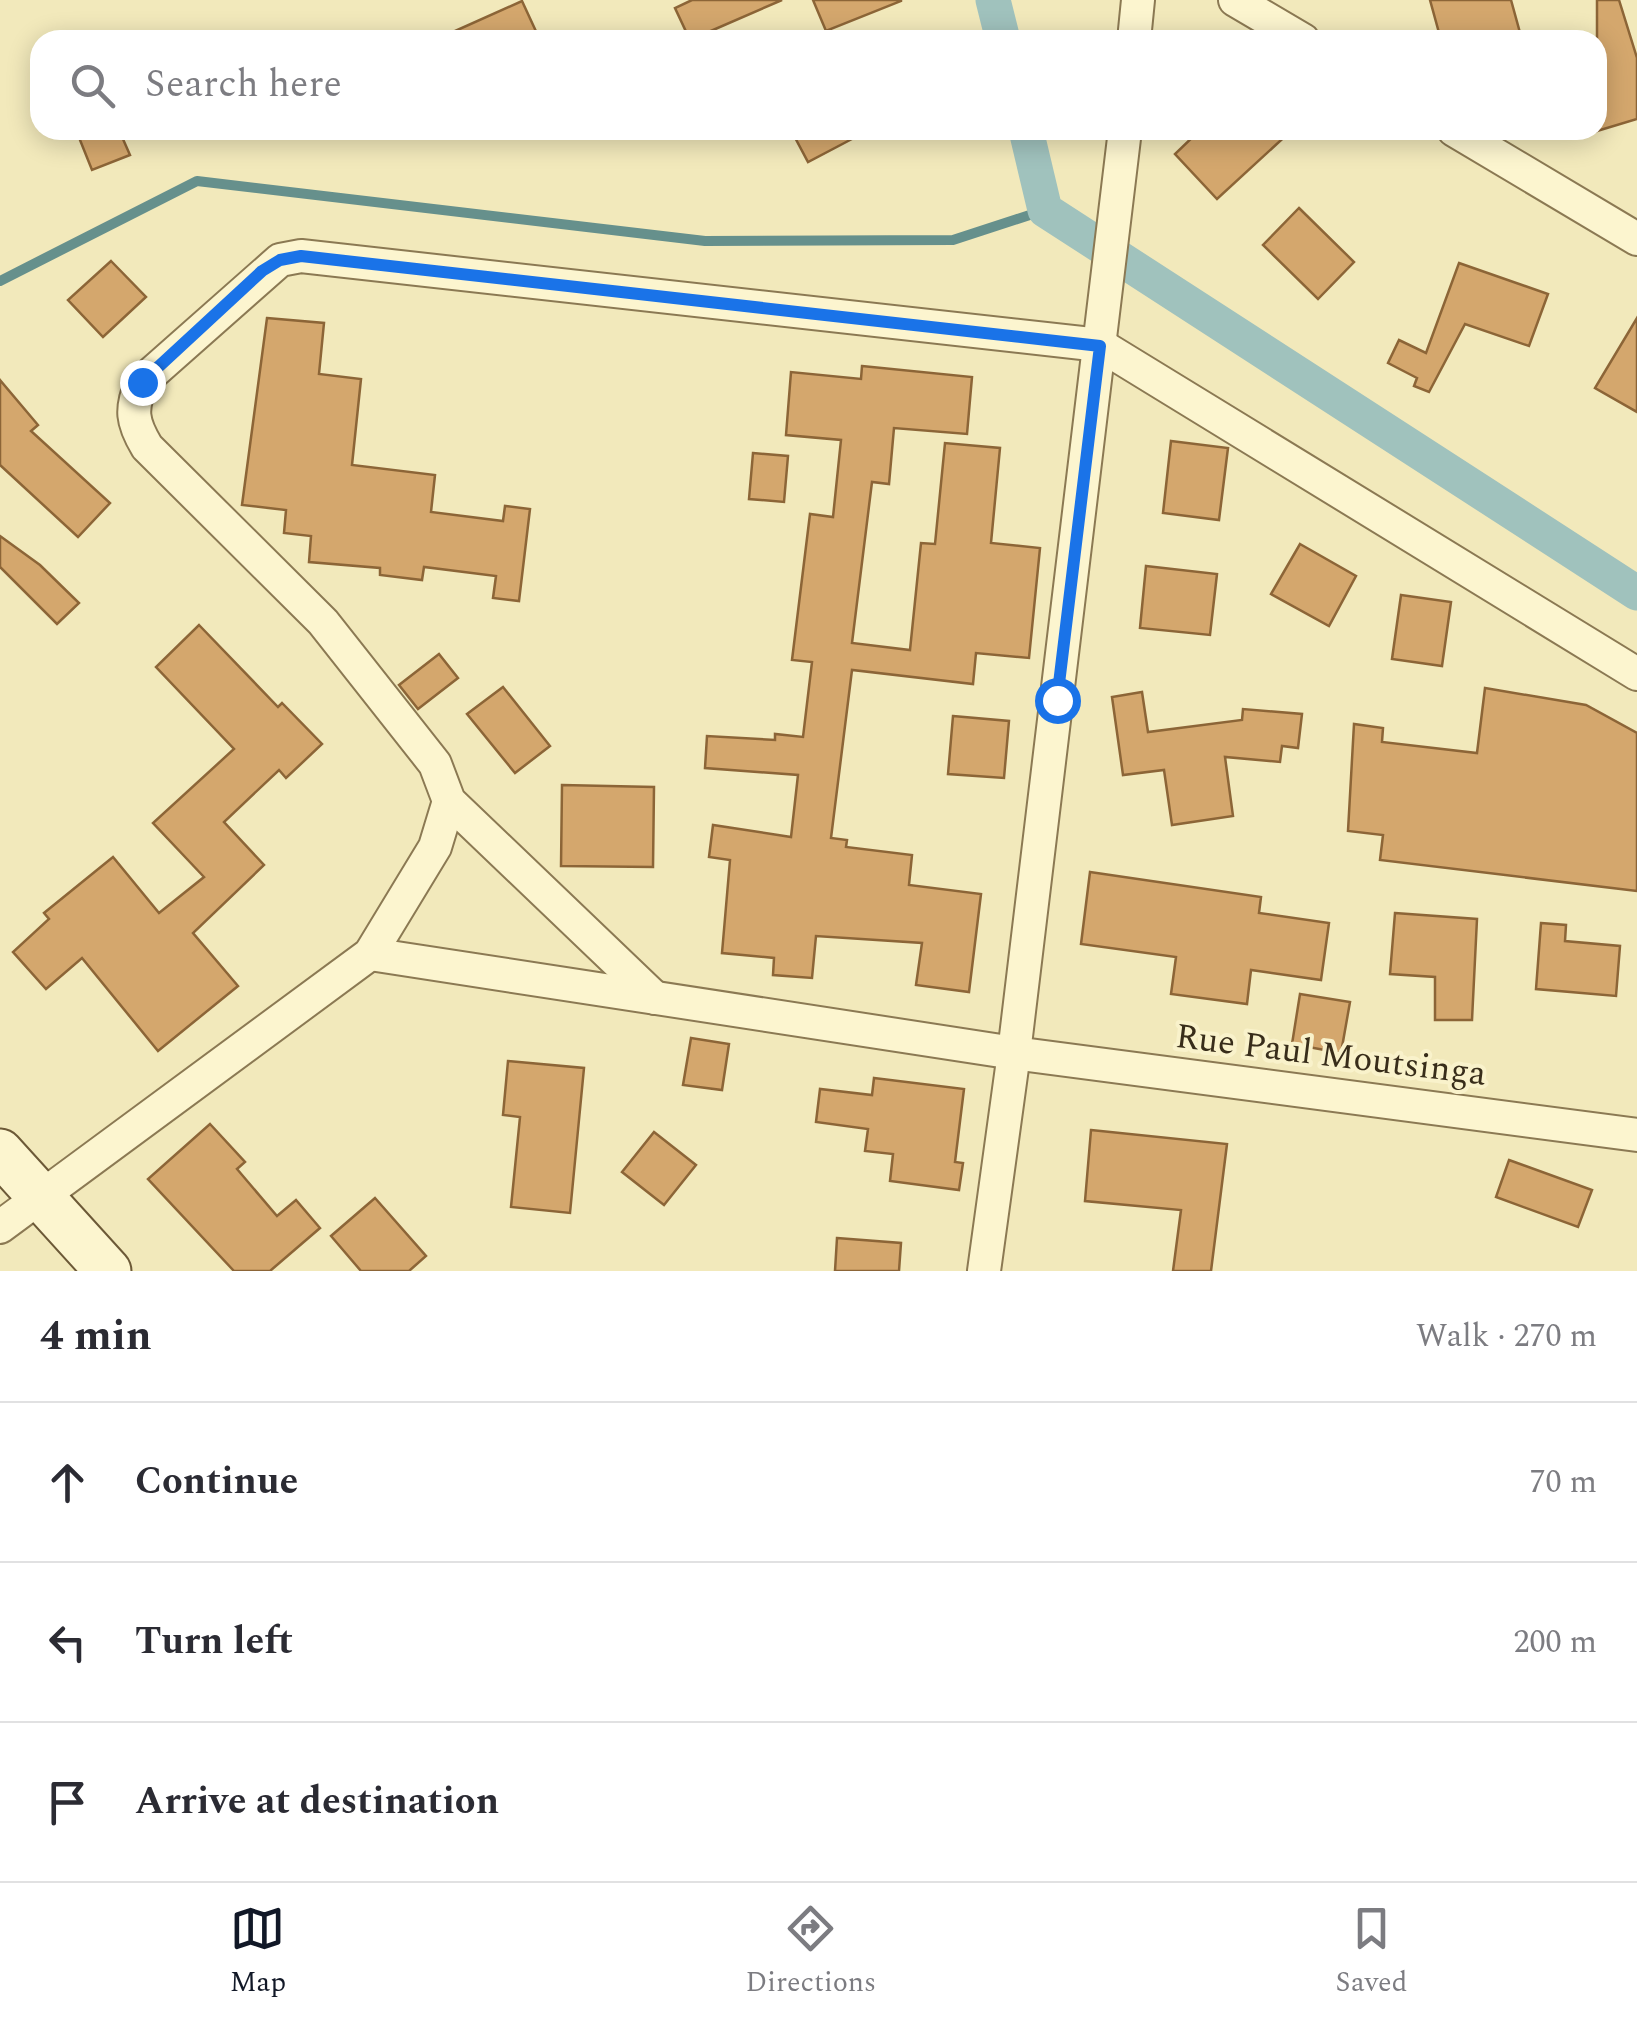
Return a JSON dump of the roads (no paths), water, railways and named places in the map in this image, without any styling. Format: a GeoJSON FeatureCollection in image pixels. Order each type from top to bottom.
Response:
{"type":"FeatureCollection","features":[{"type":"Feature","properties":{"kind":"street"},"geometry":{"type":"LineString","coordinates":[[1135,30],[1138,0]]}},
{"type":"Feature","properties":{"kind":"street"},"geometry":{"type":"LineString","coordinates":[[1235,0],[1285,30]]}},
{"type":"Feature","properties":{"kind":"street"},"geometry":{"type":"LineString","coordinates":[[984,1271],[1014,1053],[1123,140]]}},
{"type":"Feature","properties":{"kind":"street"},"geometry":{"type":"LineString","coordinates":[[1471,140],[1637,239]]}},
{"type":"Feature","properties":{"kind":"street"},"geometry":{"type":"LineString","coordinates":[[655,998],[449,801],[436,764],[324,622],[148,447],[134,426],[132,404],[142,382],[262,271],[280,260],[301,256],[1100,346],[1637,674]]}},
{"type":"Feature","properties":{"kind":"street"},"geometry":{"type":"LineString","coordinates":[[0,1227],[42,1200],[370,954],[435,847],[449,801]]}},
{"type":"Feature","properties":{"kind":"street","name":"Rue Paul Moutsinga"},"geometry":{"type":"LineString","coordinates":[[370,954],[1014,1053],[1637,1134]]}},
{"type":"Feature","properties":{"kind":"street"},"geometry":{"type":"LineString","coordinates":[[0,1152],[108,1271]]}},
{"type":"Feature","properties":{"kind":"waterway"},"geometry":{"type":"LineString","coordinates":[[993,0],[1000,30]]}},
{"type":"Feature","properties":{"kind":"waterway"},"geometry":{"type":"LineString","coordinates":[[1028,140],[1045,210],[1637,593]]}},
{"type":"Feature","properties":{"kind":"waterway"},"geometry":{"type":"LineString","coordinates":[[0,281],[197,181],[705,241],[953,240],[1045,210]]}}]}
